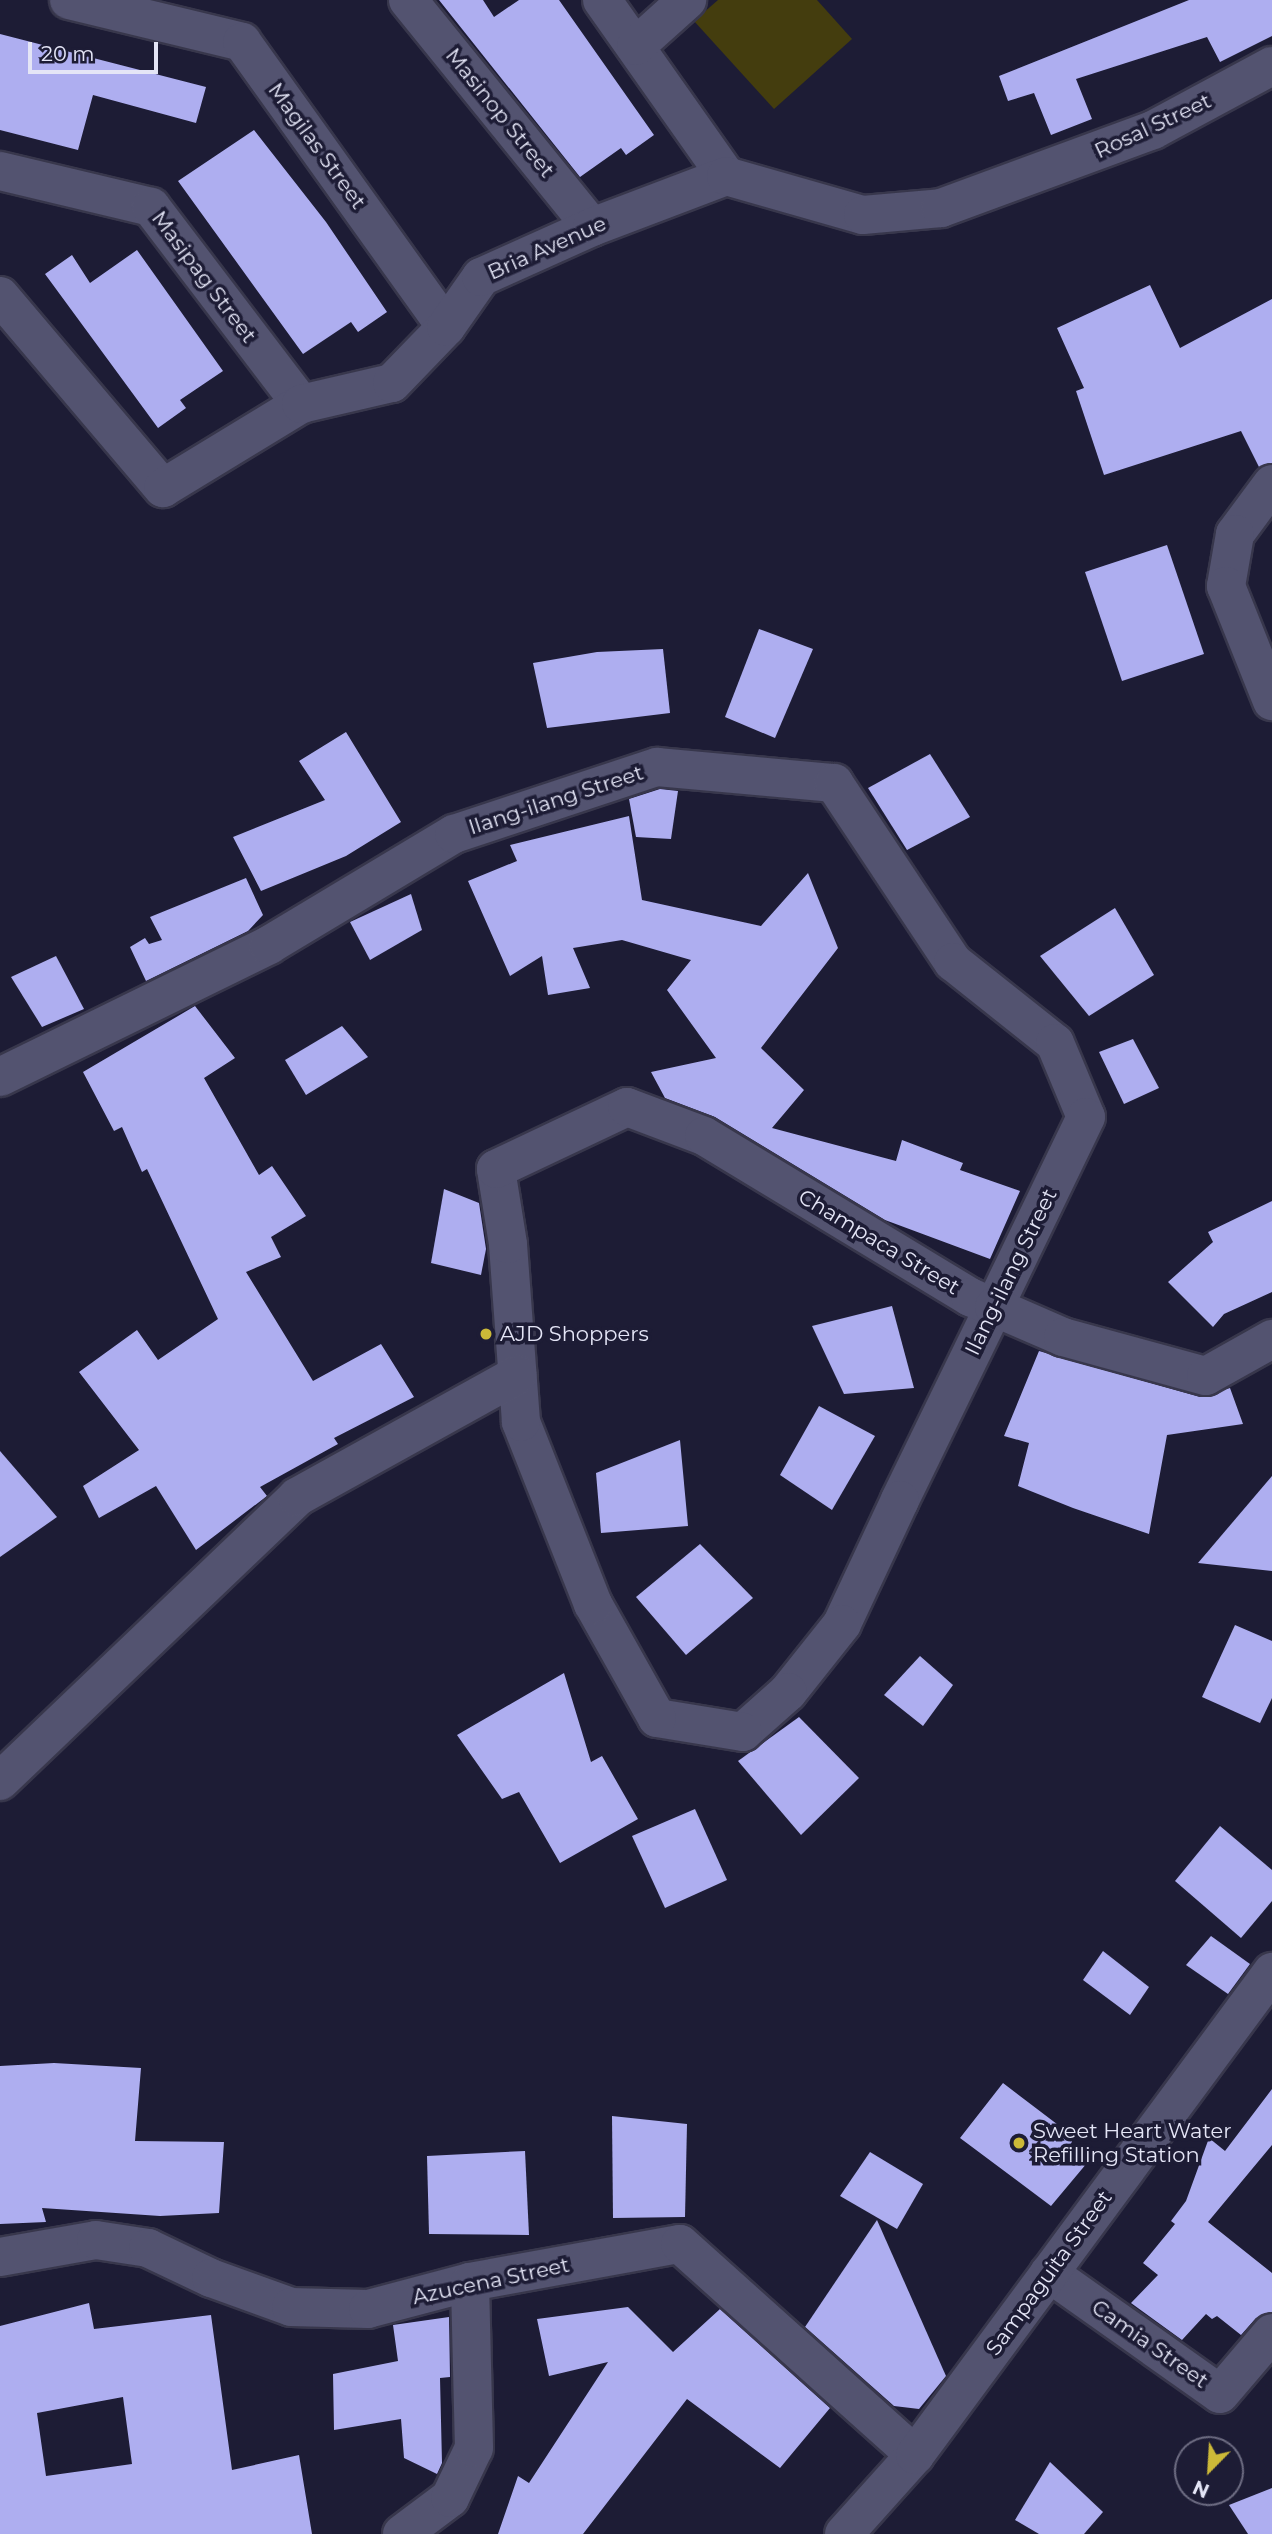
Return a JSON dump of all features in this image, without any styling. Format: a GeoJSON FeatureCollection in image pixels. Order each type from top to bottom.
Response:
{"type":"FeatureCollection","features":[{"type":"Feature","properties":{"kind":"street","name":"Magilas Street"},"geometry":{"type":"LineString","coordinates":[[69,0],[242,42],[446,327]]}},
{"type":"Feature","properties":{"kind":"street","name":"Masinop Street"},"geometry":{"type":"LineString","coordinates":[[408,0],[592,227]]}},
{"type":"Feature","properties":{"kind":"street"},"geometry":{"type":"LineString","coordinates":[[602,0],[726,176]]}},
{"type":"Feature","properties":{"kind":"street"},"geometry":{"type":"LineString","coordinates":[[636,46],[687,0]]}},
{"type":"Feature","properties":{"kind":"street","name":"Rosal Street"},"geometry":{"type":"LineString","coordinates":[[726,176],[863,215],[941,208],[1030,178],[1153,130],[1272,66]]}},
{"type":"Feature","properties":{"kind":"street","name":"Masipag Street"},"geometry":{"type":"LineString","coordinates":[[0,171],[152,207],[301,404]]}},
{"type":"Feature","properties":{"kind":"street","name":"Bria Avenue"},"geometry":{"type":"LineString","coordinates":[[0,296],[163,488],[301,404],[392,383],[446,327],[481,277],[592,227],[726,176]]}},
{"type":"Feature","properties":{"kind":"street"},"geometry":{"type":"LineString","coordinates":[[1272,484],[1235,534],[1226,586],[1272,701]]}},
{"type":"Feature","properties":{"kind":"street","name":"Ilang-ilang Street"},"geometry":{"type":"LineString","coordinates":[[0,1077],[269,945],[454,834],[657,767],[834,783],[953,962],[1055,1043],[1086,1117],[842,1624],[788,1692],[743,1732],[657,1718],[593,1604],[521,1422],[508,1244],[496,1169]]}},
{"type":"Feature","properties":{"kind":"street","name":"Champaca Street"},"geometry":{"type":"LineString","coordinates":[[496,1169],[627,1107],[705,1136],[970,1297],[1063,1337],[1206,1376],[1272,1339]]}},
{"type":"Feature","properties":{"kind":"street"},"geometry":{"type":"LineString","coordinates":[[0,1781],[298,1497],[517,1375]]}},
{"type":"Feature","properties":{"kind":"street","name":"Sampaguita Street"},"geometry":{"type":"LineString","coordinates":[[844,2534],[915,2455],[1272,1972]]}},
{"type":"Feature","properties":{"kind":"street","name":"Azucena Street"},"geometry":{"type":"LineString","coordinates":[[0,2257],[96,2240],[148,2248],[211,2278],[291,2307],[368,2309],[470,2282],[680,2244],[915,2455]]}},
{"type":"Feature","properties":{"kind":"street","name":"Camia Street"},"geometry":{"type":"LineString","coordinates":[[1049,2273],[1220,2394],[1272,2333]]}},
{"type":"Feature","properties":{"kind":"street"},"geometry":{"type":"LineString","coordinates":[[402,2534],[450,2498],[474,2448],[470,2282]]}},
{"type":"Feature","properties":{"kind":"shaded area"},"geometry":{"type":"Polygon","coordinates":[[[718,0],[817,0],[852,39],[774,109],[694,21],[718,0]]]}},
{"type":"Feature","properties":{"kind":"building"},"geometry":{"type":"Polygon","coordinates":[[[439,0],[483,0],[494,17],[519,0],[559,0],[654,135],[626,155],[621,148],[580,177],[439,0]]]}},
{"type":"Feature","properties":{"kind":"building"},"geometry":{"type":"Polygon","coordinates":[[[1189,0],[1272,0],[1272,36],[1220,62],[1207,37],[1076,79],[1092,119],[1051,135],[1034,93],[1008,101],[999,76],[1189,0]]]}},
{"type":"Feature","properties":{"kind":"building"},"geometry":{"type":"Polygon","coordinates":[[[0,34],[206,87],[196,123],[93,95],[78,150],[0,130],[0,34]]]}},
{"type":"Feature","properties":{"kind":"building"},"geometry":{"type":"Polygon","coordinates":[[[254,130],[326,222],[387,312],[358,332],[351,322],[303,354],[178,181],[254,130]]]}},
{"type":"Feature","properties":{"kind":"building"},"geometry":{"type":"Polygon","coordinates":[[[137,250],[223,371],[180,400],[186,408],[158,428],[45,274],[72,255],[90,283],[137,250]]]}},
{"type":"Feature","properties":{"kind":"building"},"geometry":{"type":"Polygon","coordinates":[[[1150,285],[1180,348],[1272,299],[1272,463],[1259,467],[1241,431],[1104,475],[1076,391],[1084,388],[1057,328],[1150,285]]]}},
{"type":"Feature","properties":{"kind":"building"},"geometry":{"type":"Polygon","coordinates":[[[1167,545],[1204,654],[1122,681],[1085,572],[1167,545]]]}},
{"type":"Feature","properties":{"kind":"building"},"geometry":{"type":"Polygon","coordinates":[[[759,629],[813,649],[775,738],[725,717],[759,629]]]}},
{"type":"Feature","properties":{"kind":"building"},"geometry":{"type":"Polygon","coordinates":[[[663,649],[670,713],[547,728],[533,663],[597,652],[663,649]]]}},
{"type":"Feature","properties":{"kind":"building"},"geometry":{"type":"Polygon","coordinates":[[[346,732],[401,822],[346,856],[261,891],[233,837],[325,800],[299,761],[346,732]]]}},
{"type":"Feature","properties":{"kind":"building"},"geometry":{"type":"Polygon","coordinates":[[[930,754],[970,817],[907,850],[868,788],[930,754]]]}},
{"type":"Feature","properties":{"kind":"building"},"geometry":{"type":"Polygon","coordinates":[[[660,789],[678,791],[671,839],[636,837],[629,799],[660,789]]]}},
{"type":"Feature","properties":{"kind":"building"},"geometry":{"type":"Polygon","coordinates":[[[629,816],[642,900],[761,926],[808,873],[838,948],[761,1048],[804,1090],[772,1128],[896,1161],[902,1140],[963,1163],[960,1170],[1020,1191],[990,1259],[885,1220],[715,1117],[665,1098],[651,1072],[716,1058],[667,990],[691,960],[622,940],[573,948],[590,988],[548,995],[542,956],[510,976],[468,881],[517,861],[510,845],[629,816]]]}},
{"type":"Feature","properties":{"kind":"building"},"geometry":{"type":"Polygon","coordinates":[[[246,878],[263,915],[248,931],[146,981],[130,947],[145,938],[149,944],[162,940],[150,917],[246,878]]]}},
{"type":"Feature","properties":{"kind":"building"},"geometry":{"type":"Polygon","coordinates":[[[411,894],[422,930],[370,960],[350,922],[411,894]]]}},
{"type":"Feature","properties":{"kind":"building"},"geometry":{"type":"Polygon","coordinates":[[[1115,908],[1154,975],[1089,1016],[1040,956],[1115,908]]]}},
{"type":"Feature","properties":{"kind":"building"},"geometry":{"type":"Polygon","coordinates":[[[56,956],[84,1009],[42,1027],[11,977],[56,956]]]}},
{"type":"Feature","properties":{"kind":"building"},"geometry":{"type":"Polygon","coordinates":[[[195,1006],[235,1058],[204,1078],[259,1175],[272,1166],[306,1216],[271,1237],[281,1257],[246,1272],[313,1381],[381,1344],[414,1397],[334,1438],[338,1444],[260,1487],[267,1496],[196,1550],[156,1486],[99,1518],[83,1486],[139,1450],[79,1372],[137,1330],[158,1360],[218,1319],[147,1169],[142,1172],[122,1127],[114,1131],[83,1072],[195,1006]]]}},
{"type":"Feature","properties":{"kind":"building"},"geometry":{"type":"Polygon","coordinates":[[[342,1026],[368,1057],[306,1095],[285,1060],[342,1026]]]}},
{"type":"Feature","properties":{"kind":"building"},"geometry":{"type":"Polygon","coordinates":[[[1133,1039],[1159,1088],[1124,1104],[1099,1052],[1133,1039]]]}},
{"type":"Feature","properties":{"kind":"building"},"geometry":{"type":"Polygon","coordinates":[[[444,1189],[479,1203],[486,1249],[481,1275],[431,1263],[444,1189]]]}},
{"type":"Feature","properties":{"kind":"building"},"geometry":{"type":"Polygon","coordinates":[[[1272,1201],[1272,1292],[1224,1314],[1213,1327],[1168,1282],[1213,1242],[1208,1232],[1272,1201]]]}},
{"type":"Feature","properties":{"kind":"building"},"geometry":{"type":"Polygon","coordinates":[[[892,1306],[914,1388],[844,1394],[812,1326],[892,1306]]]}},
{"type":"Feature","properties":{"kind":"building"},"geometry":{"type":"Polygon","coordinates":[[[1039,1351],[1200,1397],[1230,1388],[1243,1424],[1167,1435],[1149,1534],[1073,1508],[1018,1486],[1029,1443],[1004,1436],[1039,1351]]]}},
{"type":"Feature","properties":{"kind":"building"},"geometry":{"type":"Polygon","coordinates":[[[819,1406],[875,1436],[832,1510],[780,1475],[819,1406]]]}},
{"type":"Feature","properties":{"kind":"building"},"geometry":{"type":"Polygon","coordinates":[[[680,1440],[688,1526],[601,1533],[596,1473],[680,1440]]]}},
{"type":"Feature","properties":{"kind":"building"},"geometry":{"type":"Polygon","coordinates":[[[0,1451],[57,1517],[0,1557],[0,1451]]]}},
{"type":"Feature","properties":{"kind":"building"},"geometry":{"type":"Polygon","coordinates":[[[1272,1476],[1272,1571],[1198,1563],[1272,1476]]]}},
{"type":"Feature","properties":{"kind":"building"},"geometry":{"type":"Polygon","coordinates":[[[700,1544],[753,1598],[686,1655],[636,1597],[700,1544]]]}},
{"type":"Feature","properties":{"kind":"building"},"geometry":{"type":"Polygon","coordinates":[[[1235,1625],[1272,1641],[1272,1698],[1260,1723],[1202,1697],[1235,1625]]]}},
{"type":"Feature","properties":{"kind":"building"},"geometry":{"type":"Polygon","coordinates":[[[920,1656],[953,1685],[923,1726],[884,1695],[920,1656]]]}},
{"type":"Feature","properties":{"kind":"building"},"geometry":{"type":"Polygon","coordinates":[[[564,1673],[591,1762],[602,1756],[638,1819],[560,1863],[519,1792],[502,1799],[457,1735],[564,1673]]]}},
{"type":"Feature","properties":{"kind":"building"},"geometry":{"type":"Polygon","coordinates":[[[799,1717],[859,1778],[801,1835],[738,1761],[799,1717]]]}},
{"type":"Feature","properties":{"kind":"building"},"geometry":{"type":"Polygon","coordinates":[[[695,1809],[727,1880],[665,1908],[632,1836],[695,1809]]]}},
{"type":"Feature","properties":{"kind":"building"},"geometry":{"type":"Polygon","coordinates":[[[1220,1826],[1272,1870],[1272,1901],[1241,1938],[1175,1881],[1220,1826]]]}},
{"type":"Feature","properties":{"kind":"building"},"geometry":{"type":"Polygon","coordinates":[[[1211,1936],[1250,1964],[1228,1994],[1186,1965],[1211,1936]]]}},
{"type":"Feature","properties":{"kind":"building"},"geometry":{"type":"Polygon","coordinates":[[[1103,1951],[1149,1987],[1130,2015],[1083,1980],[1103,1951]]]}},
{"type":"Feature","properties":{"kind":"building"},"geometry":{"type":"Polygon","coordinates":[[[54,2063],[141,2068],[135,2141],[224,2142],[219,2213],[160,2216],[42,2208],[46,2222],[0,2224],[0,2066],[54,2063]]]}},
{"type":"Feature","properties":{"kind":"building","name":"Sweet Heart Water Refilling Station"},"geometry":{"type":"Polygon","coordinates":[[[1003,2083],[1074,2137],[1069,2148],[1087,2163],[1051,2206],[960,2138],[1003,2083]]]}},
{"type":"Feature","properties":{"kind":"building"},"geometry":{"type":"Polygon","coordinates":[[[1272,2089],[1272,2145],[1208,2222],[1272,2273],[1272,2312],[1256,2318],[1241,2335],[1217,2316],[1212,2319],[1206,2314],[1182,2340],[1131,2303],[1158,2275],[1143,2263],[1175,2224],[1171,2221],[1186,2201],[1209,2138],[1225,2151],[1272,2089]]]}},
{"type":"Feature","properties":{"kind":"building"},"geometry":{"type":"Polygon","coordinates":[[[612,2116],[687,2124],[685,2217],[613,2218],[612,2116]]]}},
{"type":"Feature","properties":{"kind":"building"},"geometry":{"type":"Polygon","coordinates":[[[525,2151],[529,2235],[429,2234],[427,2156],[525,2151]]]}},
{"type":"Feature","properties":{"kind":"building"},"geometry":{"type":"Polygon","coordinates":[[[870,2152],[923,2184],[897,2229],[840,2196],[870,2152]]]}},
{"type":"Feature","properties":{"kind":"building"},"geometry":{"type":"Polygon","coordinates":[[[877,2220],[946,2376],[919,2409],[894,2406],[805,2327],[877,2220]]]}},
{"type":"Feature","properties":{"kind":"building"},"geometry":{"type":"Polygon","coordinates":[[[89,2303],[94,2329],[211,2315],[232,2470],[299,2455],[312,2534],[0,2534],[0,2326],[89,2303]],[[123,2397],[37,2413],[46,2476],[132,2464],[123,2397]]]}},
{"type":"Feature","properties":{"kind":"building"},"geometry":{"type":"Polygon","coordinates":[[[628,2307],[673,2352],[720,2309],[830,2408],[780,2468],[687,2399],[583,2534],[498,2534],[518,2476],[529,2483],[608,2362],[549,2376],[537,2319],[628,2307]]]}},
{"type":"Feature","properties":{"kind":"building"},"geometry":{"type":"Polygon","coordinates":[[[449,2317],[450,2377],[440,2378],[442,2463],[437,2474],[404,2458],[401,2419],[334,2430],[333,2374],[398,2361],[393,2325],[449,2317]]]}},
{"type":"Feature","properties":{"kind":"building"},"geometry":{"type":"Polygon","coordinates":[[[1050,2462],[1103,2512],[1084,2534],[1039,2534],[1015,2520],[1050,2462]]]}},
{"type":"Feature","properties":{"kind":"building"},"geometry":{"type":"Polygon","coordinates":[[[1272,2488],[1272,2534],[1248,2534],[1230,2506],[1244,2506],[1244,2499],[1272,2488]]]}},
{"type":"Feature","properties":{"kind":"place","name":"AJD Shoppers"},"geometry":{"type":"Point","coordinates":[486,1334]}},
{"type":"Feature","properties":{"kind":"place","name":"Sweet Heart Water Refilling Station"},"geometry":{"type":"Point","coordinates":[1019,2143]}}]}
